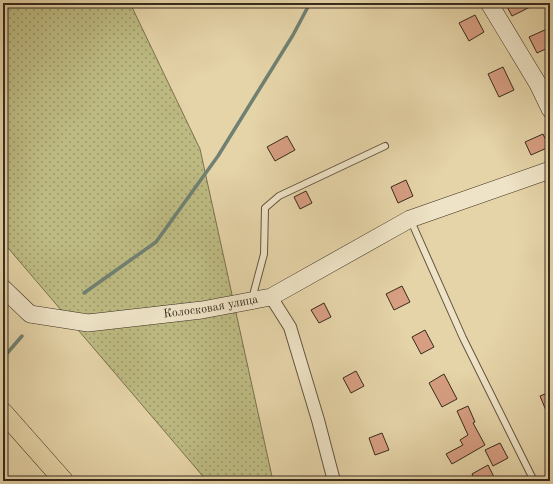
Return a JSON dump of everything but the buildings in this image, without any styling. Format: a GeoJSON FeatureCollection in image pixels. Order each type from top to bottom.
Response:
{"type":"FeatureCollection","features":[{"type":"Feature","properties":{"kind":"main road"},"geometry":{"type":"LineString","coordinates":[[3,412],[64,481]]}},
{"type":"Feature","properties":{"kind":"street"},"geometry":{"type":"LineString","coordinates":[[489,3],[538,84],[550,109]]}},
{"type":"Feature","properties":{"kind":"street","name":"Колосковая улица"},"geometry":{"type":"LineString","coordinates":[[3,288],[30,314],[88,323],[202,310],[271,297],[410,220],[550,170]]}},
{"type":"Feature","properties":{"kind":"street"},"geometry":{"type":"LineString","coordinates":[[271,297],[290,327],[318,420],[334,481]]}},
{"type":"Feature","properties":{"kind":"lane"},"geometry":{"type":"LineString","coordinates":[[252,301],[264,254],[265,208],[279,196],[385,146]]}},
{"type":"Feature","properties":{"kind":"lane"},"geometry":{"type":"LineString","coordinates":[[410,220],[463,338],[534,481]]}},
{"type":"Feature","properties":{"kind":"shaded area"},"geometry":{"type":"Polygon","coordinates":[[[3,3],[130,3],[200,149],[273,481],[207,481],[3,242],[3,3]]]}},
{"type":"Feature","properties":{"kind":"waterway"},"geometry":{"type":"LineString","coordinates":[[84,293],[156,242],[218,156],[293,35],[310,3]]}},
{"type":"Feature","properties":{"kind":"waterway"},"geometry":{"type":"LineString","coordinates":[[3,358],[22,336]]}}]}
